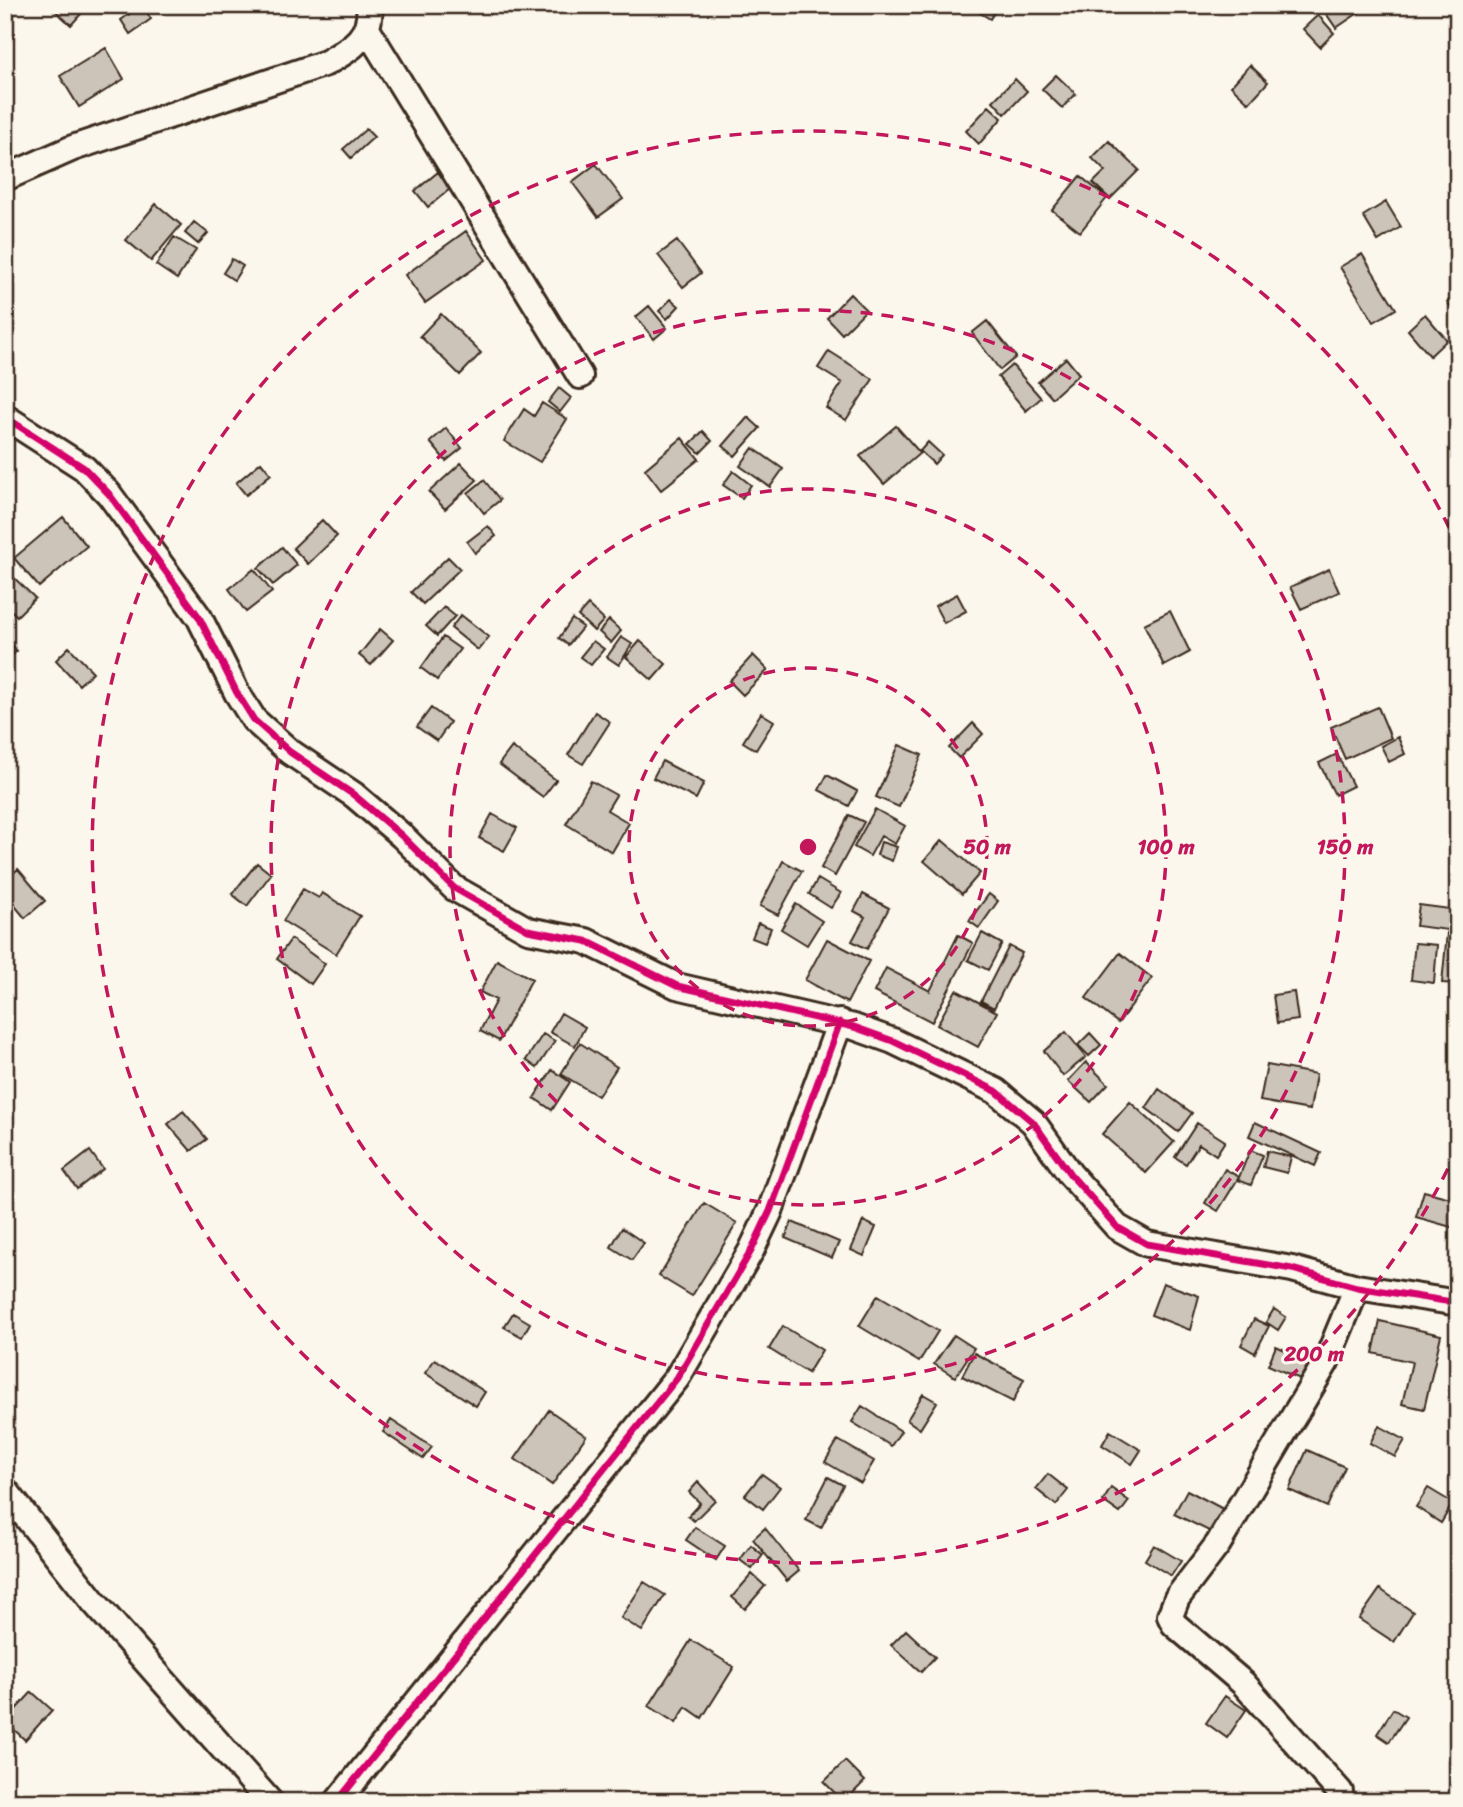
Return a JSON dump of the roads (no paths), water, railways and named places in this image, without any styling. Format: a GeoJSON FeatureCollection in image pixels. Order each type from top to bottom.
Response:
{"type":"FeatureCollection","features":[{"type":"Feature","properties":{"kind":"street"},"geometry":{"type":"LineString","coordinates":[[5,178],[73,148],[326,62],[351,48],[368,17]]}},
{"type":"Feature","properties":{"kind":"street"},"geometry":{"type":"LineString","coordinates":[[368,17],[580,376]]}},
{"type":"Feature","properties":{"kind":"street"},"geometry":{"type":"LineString","coordinates":[[5,417],[74,461],[109,494],[199,617],[237,693],[254,720],[290,752],[373,811],[454,888],[518,926],[534,932],[586,941],[677,986],[840,1022],[893,1041],[1009,1099],[1033,1122],[1070,1174],[1128,1235],[1160,1248],[1292,1269],[1357,1287],[1458,1303]]}},
{"type":"Feature","properties":{"kind":"street"},"geometry":{"type":"LineString","coordinates":[[337,1802],[677,1378],[751,1251],[770,1211],[840,1022]]}},
{"type":"Feature","properties":{"kind":"street"},"geometry":{"type":"LineString","coordinates":[[1340,1791],[1243,1683],[1174,1624],[1170,1616],[1178,1598],[1218,1545],[1326,1362],[1357,1287]]}},
{"type":"Feature","properties":{"kind":"street"},"geometry":{"type":"LineString","coordinates":[[5,1490],[93,1601],[270,1802]]}}]}
